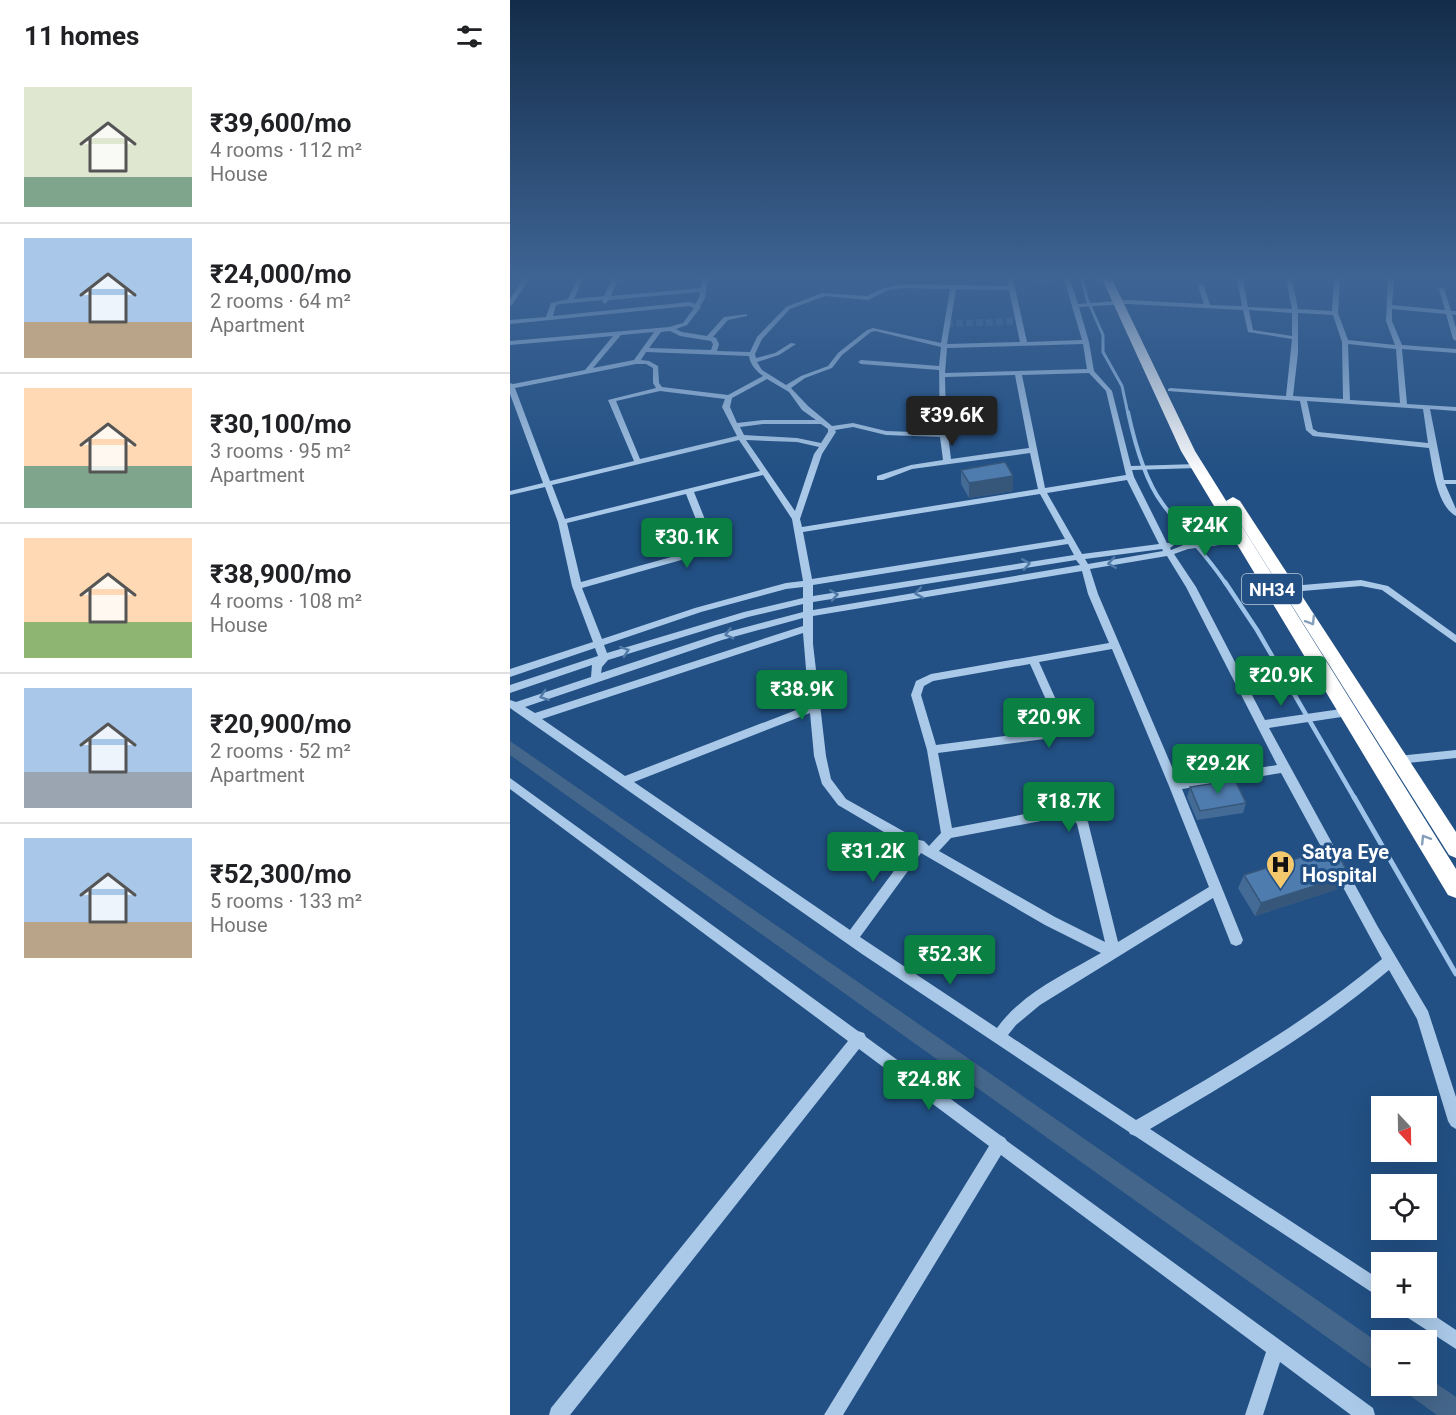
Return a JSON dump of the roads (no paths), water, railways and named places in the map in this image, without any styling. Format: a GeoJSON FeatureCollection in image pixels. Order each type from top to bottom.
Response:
{"type":"FeatureCollection","features":[{"type":"Feature","properties":{"kind":"highway","name":"NH34"},"geometry":{"type":"LineString","coordinates":[[1140,345],[1175,428],[1197,466],[1456,888]]}},
{"type":"Feature","properties":{"kind":"highway","name":"NH34"},"geometry":{"type":"LineString","coordinates":[[1145,345],[1202,452],[1456,849]]}},
{"type":"Feature","properties":{"kind":"street"},"geometry":{"type":"LineString","coordinates":[[586,372],[609,345]]}},
{"type":"Feature","properties":{"kind":"street"},"geometry":{"type":"LineString","coordinates":[[636,362],[648,345]]}},
{"type":"Feature","properties":{"kind":"street"},"geometry":{"type":"LineString","coordinates":[[712,353],[715,345]]}},
{"type":"Feature","properties":{"kind":"street"},"geometry":{"type":"LineString","coordinates":[[752,357],[757,345]]}},
{"type":"Feature","properties":{"kind":"street"},"geometry":{"type":"LineString","coordinates":[[645,350],[752,357],[777,354],[791,345]]}},
{"type":"Feature","properties":{"kind":"street"},"geometry":{"type":"LineString","coordinates":[[786,388],[803,377],[830,368],[840,354],[852,345]]}},
{"type":"Feature","properties":{"kind":"street"},"geometry":{"type":"LineString","coordinates":[[940,345],[983,345]]}},
{"type":"Feature","properties":{"kind":"street"},"geometry":{"type":"LineString","coordinates":[[1087,345],[1091,371],[1109,391],[1129,473],[1166,549],[1191,587],[1284,768],[1423,1016],[1456,1121]]}},
{"type":"Feature","properties":{"kind":"street"},"geometry":{"type":"LineString","coordinates":[[1289,398],[1293,345]]}},
{"type":"Feature","properties":{"kind":"street"},"geometry":{"type":"LineString","coordinates":[[1346,345],[1347,402]]}},
{"type":"Feature","properties":{"kind":"street"},"geometry":{"type":"LineString","coordinates":[[1378,345],[1456,351]]}},
{"type":"Feature","properties":{"kind":"street"},"geometry":{"type":"LineString","coordinates":[[944,346],[943,435],[947,460]]}},
{"type":"Feature","properties":{"kind":"street"},"geometry":{"type":"LineString","coordinates":[[1399,347],[1404,405]]}},
{"type":"Feature","properties":{"kind":"street"},"geometry":{"type":"LineString","coordinates":[[752,357],[766,376],[786,388],[805,408],[828,425],[832,432],[822,445],[796,519]]}},
{"type":"Feature","properties":{"kind":"street"},"geometry":{"type":"LineString","coordinates":[[604,658],[577,586],[561,522],[546,483],[514,414],[510,386],[636,362],[647,362],[656,367],[656,382],[660,388]]}},
{"type":"Feature","properties":{"kind":"street"},"geometry":{"type":"LineString","coordinates":[[861,362],[942,372],[1018,374],[1091,371]]}},
{"type":"Feature","properties":{"kind":"street"},"geometry":{"type":"LineString","coordinates":[[1018,374],[1042,491],[1085,567],[1093,594],[1175,786],[1214,891],[1236,940]]}},
{"type":"Feature","properties":{"kind":"street"},"geometry":{"type":"LineString","coordinates":[[637,460],[612,400],[660,388],[729,397],[766,376]]}},
{"type":"Feature","properties":{"kind":"street"},"geometry":{"type":"LineString","coordinates":[[1170,390],[1456,409]]}},
{"type":"Feature","properties":{"kind":"street"},"geometry":{"type":"LineString","coordinates":[[729,397],[726,407],[741,437],[796,519],[799,530],[808,583],[807,628],[825,781],[842,802],[932,851],[1050,921],[1113,952]]}},
{"type":"Feature","properties":{"kind":"street"},"geometry":{"type":"LineString","coordinates":[[1303,399],[1310,430],[1316,434],[1433,446]]}},
{"type":"Feature","properties":{"kind":"street"},"geometry":{"type":"LineString","coordinates":[[1426,407],[1440,482],[1449,508],[1456,514]]}},
{"type":"Feature","properties":{"kind":"street"},"geometry":{"type":"LineString","coordinates":[[735,425],[763,422],[853,425],[886,433],[943,435]]}},
{"type":"Feature","properties":{"kind":"street"},"geometry":{"type":"LineString","coordinates":[[510,493],[637,460],[741,437],[797,440],[822,445]]}},
{"type":"Feature","properties":{"kind":"street"},"geometry":{"type":"LineString","coordinates":[[880,478],[898,470],[947,460],[1034,450]]}},
{"type":"Feature","properties":{"kind":"street"},"geometry":{"type":"LineString","coordinates":[[799,530],[1042,491],[1129,473],[1143,467],[1197,466]]}},
{"type":"Feature","properties":{"kind":"street"},"geometry":{"type":"LineString","coordinates":[[561,522],[766,472]]}},
{"type":"Feature","properties":{"kind":"street"},"geometry":{"type":"LineString","coordinates":[[1440,482],[1456,482]]}},
{"type":"Feature","properties":{"kind":"street"},"geometry":{"type":"LineString","coordinates":[[577,586],[702,551],[710,546],[689,491]]}},
{"type":"Feature","properties":{"kind":"street"},"geometry":{"type":"LineString","coordinates":[[510,689],[747,614],[807,600],[1079,556],[1186,547],[1243,539]]}},
{"type":"Feature","properties":{"kind":"street"},"geometry":{"type":"LineString","coordinates":[[510,673],[598,641],[786,586],[1070,541]]}},
{"type":"Feature","properties":{"kind":"street"},"geometry":{"type":"LineString","coordinates":[[513,705],[719,637],[807,614],[1085,567],[1166,549]]}},
{"type":"Feature","properties":{"kind":"street"},"geometry":{"type":"LineString","coordinates":[[1291,589],[1373,584],[1395,593],[1453,635]]}},
{"type":"Feature","properties":{"kind":"street"},"geometry":{"type":"LineString","coordinates":[[533,718],[807,628]]}},
{"type":"Feature","properties":{"kind":"street"},"geometry":{"type":"LineString","coordinates":[[947,834],[932,750],[916,695],[920,684],[931,678],[1116,645]]}},
{"type":"Feature","properties":{"kind":"street"},"geometry":{"type":"LineString","coordinates":[[596,678],[597,666],[604,658]]}},
{"type":"Feature","properties":{"kind":"street"},"geometry":{"type":"LineString","coordinates":[[932,750],[1052,734],[1060,730],[1060,720],[1033,660]]}},
{"type":"Feature","properties":{"kind":"street"},"geometry":{"type":"LineString","coordinates":[[513,705],[851,939],[1371,1284]]}},
{"type":"Feature","properties":{"kind":"street"},"geometry":{"type":"LineString","coordinates":[[623,781],[815,707]]}},
{"type":"Feature","properties":{"kind":"street"},"geometry":{"type":"LineString","coordinates":[[1261,725],[1348,712]]}},
{"type":"Feature","properties":{"kind":"street"},"geometry":{"type":"LineString","coordinates":[[1398,760],[1456,754]]}},
{"type":"Feature","properties":{"kind":"street"},"geometry":{"type":"LineString","coordinates":[[1175,786],[1284,768]]}},
{"type":"Feature","properties":{"kind":"street"},"geometry":{"type":"LineString","coordinates":[[510,783],[859,1038],[1366,1415]]}},
{"type":"Feature","properties":{"kind":"street"},"geometry":{"type":"LineString","coordinates":[[932,851],[947,834],[1062,812],[1074,814],[1082,822],[1111,934],[1113,952]]}},
{"type":"Feature","properties":{"kind":"street"},"geometry":{"type":"LineString","coordinates":[[851,939],[920,845]]}},
{"type":"Feature","properties":{"kind":"street"},"geometry":{"type":"LineString","coordinates":[[998,1038],[1011,1020],[1035,1000],[1214,891]]}},
{"type":"Feature","properties":{"kind":"street"},"geometry":{"type":"LineString","coordinates":[[1135,1129],[1281,1044],[1349,998],[1391,960]]}},
{"type":"Feature","properties":{"kind":"street"},"geometry":{"type":"LineString","coordinates":[[558,1415],[859,1038]]}},
{"type":"Feature","properties":{"kind":"street"},"geometry":{"type":"LineString","coordinates":[[833,1415],[1000,1143]]}},
{"type":"Feature","properties":{"kind":"street"},"geometry":{"type":"LineString","coordinates":[[1423,1318],[1456,1340]]}},
{"type":"Feature","properties":{"kind":"street"},"geometry":{"type":"LineString","coordinates":[[1254,1415],[1276,1348]]}},
{"type":"Feature","properties":{"kind":"waterway"},"geometry":{"type":"LineString","coordinates":[[1103,345],[1103,352],[1122,386],[1128,414]]}},
{"type":"Feature","properties":{"kind":"waterway"},"geometry":{"type":"LineString","coordinates":[[1128,412],[1141,459],[1156,494],[1226,584]]}},
{"type":"Feature","properties":{"kind":"waterway"},"geometry":{"type":"LineString","coordinates":[[1225,582],[1257,630],[1355,799]]}},
{"type":"Feature","properties":{"kind":"waterway"},"geometry":{"type":"LineString","coordinates":[[510,747],[1371,1353]]}},
{"type":"Feature","properties":{"kind":"waterway"},"geometry":{"type":"LineString","coordinates":[[1354,797],[1456,974]]}},
{"type":"Feature","properties":{"kind":"waterway"},"geometry":{"type":"LineString","coordinates":[[1432,1396],[1456,1413]]}},
{"type":"Feature","properties":{"kind":"place","name":"Satya Eye Hospital"},"geometry":{"type":"Point","coordinates":[1281,890]}}]}
